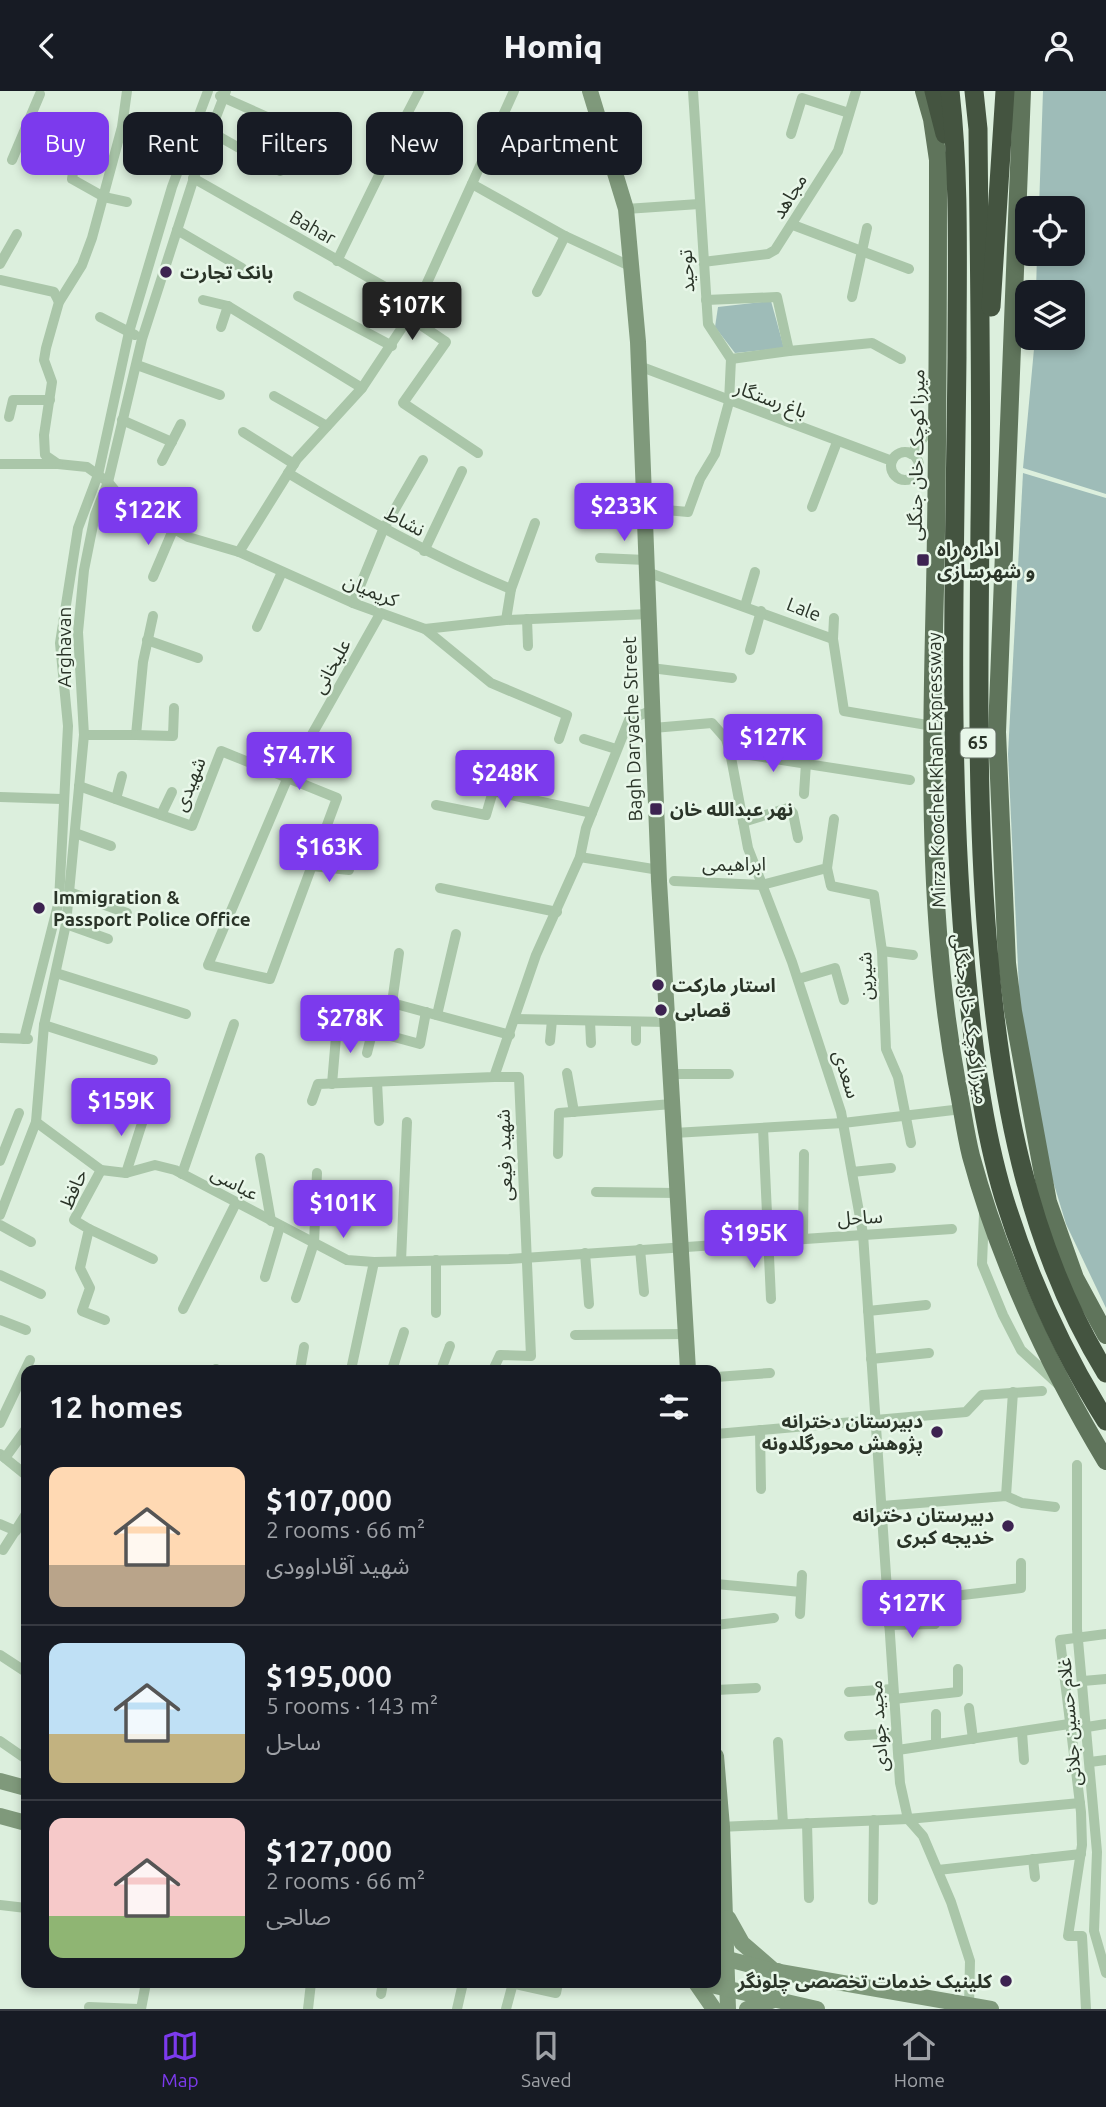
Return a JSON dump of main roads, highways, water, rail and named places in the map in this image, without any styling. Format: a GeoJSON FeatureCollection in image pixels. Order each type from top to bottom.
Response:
{"type":"FeatureCollection","features":[{"type":"Feature","properties":{"kind":"highway"},"geometry":{"type":"LineString","coordinates":[[934,91],[956,175]]}},
{"type":"Feature","properties":{"kind":"highway","name":"Mirza Koochek Khan Expressway"},"geometry":{"type":"LineString","coordinates":[[950,91],[956,175],[954,761],[958,860],[970,1007],[990,1143],[1022,1253],[1045,1305],[1106,1421]]}},
{"type":"Feature","properties":{"kind":"highway","name":"65"},"geometry":{"type":"LineString","coordinates":[[974,91],[978,129],[981,458],[978,756],[980,854],[991,1003],[1013,1136],[1025,1184],[1066,1298],[1106,1373]]}},
{"type":"Feature","properties":{"kind":"highway"},"geometry":{"type":"LineString","coordinates":[[981,458],[1005,91]]}},
{"type":"Feature","properties":{"kind":"main road","name":"میرزا کوچک خان جنگلی"},"geometry":{"type":"LineString","coordinates":[[924,91],[932,119],[938,160],[939,418],[932,799],[940,959],[970,1153],[996,1235],[1062,1388],[1106,1461]]}},
{"type":"Feature","properties":{"kind":"main road"},"geometry":{"type":"LineString","coordinates":[[1022,91],[998,732],[1007,963],[1013,1011],[1048,1202],[1075,1278],[1106,1335]]}},
{"type":"Feature","properties":{"kind":"place","name":"بانک تجارت"},"geometry":{"type":"Point","coordinates":[166,272]}},
{"type":"Feature","properties":{"kind":"place","name":"اداره راه و شهرسازی"},"geometry":{"type":"Point","coordinates":[923,560]}},
{"type":"Feature","properties":{"kind":"place","name":"نهر عبدالله خان"},"geometry":{"type":"Point","coordinates":[656,809]}},
{"type":"Feature","properties":{"kind":"place","name":"Immigration & Passport Police Office"},"geometry":{"type":"Point","coordinates":[39,908]}},
{"type":"Feature","properties":{"kind":"place","name":"استار مارکت"},"geometry":{"type":"Point","coordinates":[658,985]}},
{"type":"Feature","properties":{"kind":"place","name":"قصابی"},"geometry":{"type":"Point","coordinates":[661,1010]}},
{"type":"Feature","properties":{"kind":"place","name":"دبیرستان دخترانه پژوهش محورگلدونه"},"geometry":{"type":"Point","coordinates":[937,1432]}},
{"type":"Feature","properties":{"kind":"place","name":"دبیرستان دخترانه خدیجه کبری"},"geometry":{"type":"Point","coordinates":[1008,1526]}},
{"type":"Feature","properties":{"kind":"place","name":"کلینیک خدمات تخصصی چلونگر"},"geometry":{"type":"Point","coordinates":[1006,1981]}}]}
